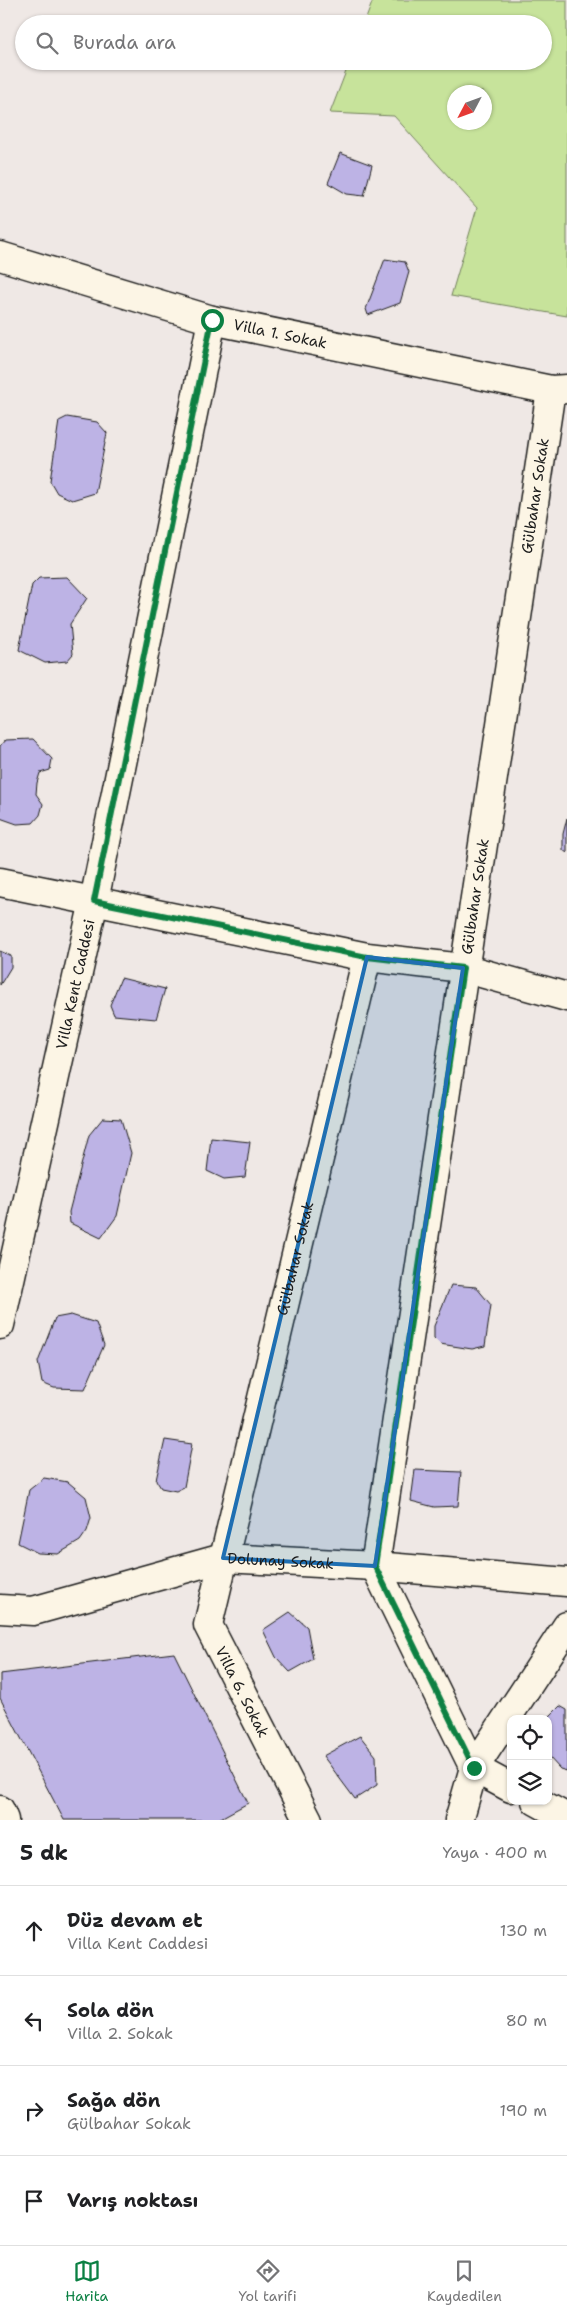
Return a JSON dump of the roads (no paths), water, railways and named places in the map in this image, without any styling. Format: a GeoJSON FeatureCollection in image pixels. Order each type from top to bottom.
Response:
{"type":"FeatureCollection","features":[{"type":"Feature","properties":{"kind":"street","name":"Villa 1. Sokak"},"geometry":{"type":"LineString","coordinates":[[0,256],[212,320],[559,390]]}},
{"type":"Feature","properties":{"kind":"street","name":"Villa Kent Caddesi"},"geometry":{"type":"LineString","coordinates":[[0,1325],[94,901],[212,320]]}},
{"type":"Feature","properties":{"kind":"street","name":"Gülbahar Sokak"},"geometry":{"type":"LineString","coordinates":[[375,1566],[463,968],[559,390]]}},
{"type":"Feature","properties":{"kind":"street"},"geometry":{"type":"LineString","coordinates":[[0,882],[367,957],[463,968],[567,996]]}},
{"type":"Feature","properties":{"kind":"street","name":"Gülbahar Sokak"},"geometry":{"type":"LineString","coordinates":[[223,1558],[367,957]]}},
{"type":"Feature","properties":{"kind":"street","name":"Dolunay Sokak"},"geometry":{"type":"LineString","coordinates":[[0,1609],[33,1611],[223,1558],[375,1566],[567,1582]]}},
{"type":"Feature","properties":{"kind":"street","name":"Villa 6. Sokak"},"geometry":{"type":"LineString","coordinates":[[223,1558],[208,1625],[308,1820]]}},
{"type":"Feature","properties":{"kind":"street"},"geometry":{"type":"LineString","coordinates":[[375,1566],[474,1768],[507,1786]]}},
{"type":"Feature","properties":{"kind":"street"},"geometry":{"type":"LineString","coordinates":[[458,1820],[474,1768],[567,1626]]}},
{"type":"Feature","properties":{"kind":"street"},"geometry":{"type":"LineString","coordinates":[[543,1805],[567,1818]]}},
{"type":"Feature","properties":{"kind":"street"},"geometry":{"type":"LineString","coordinates":[[0,1810],[4,1820]]}}]}
